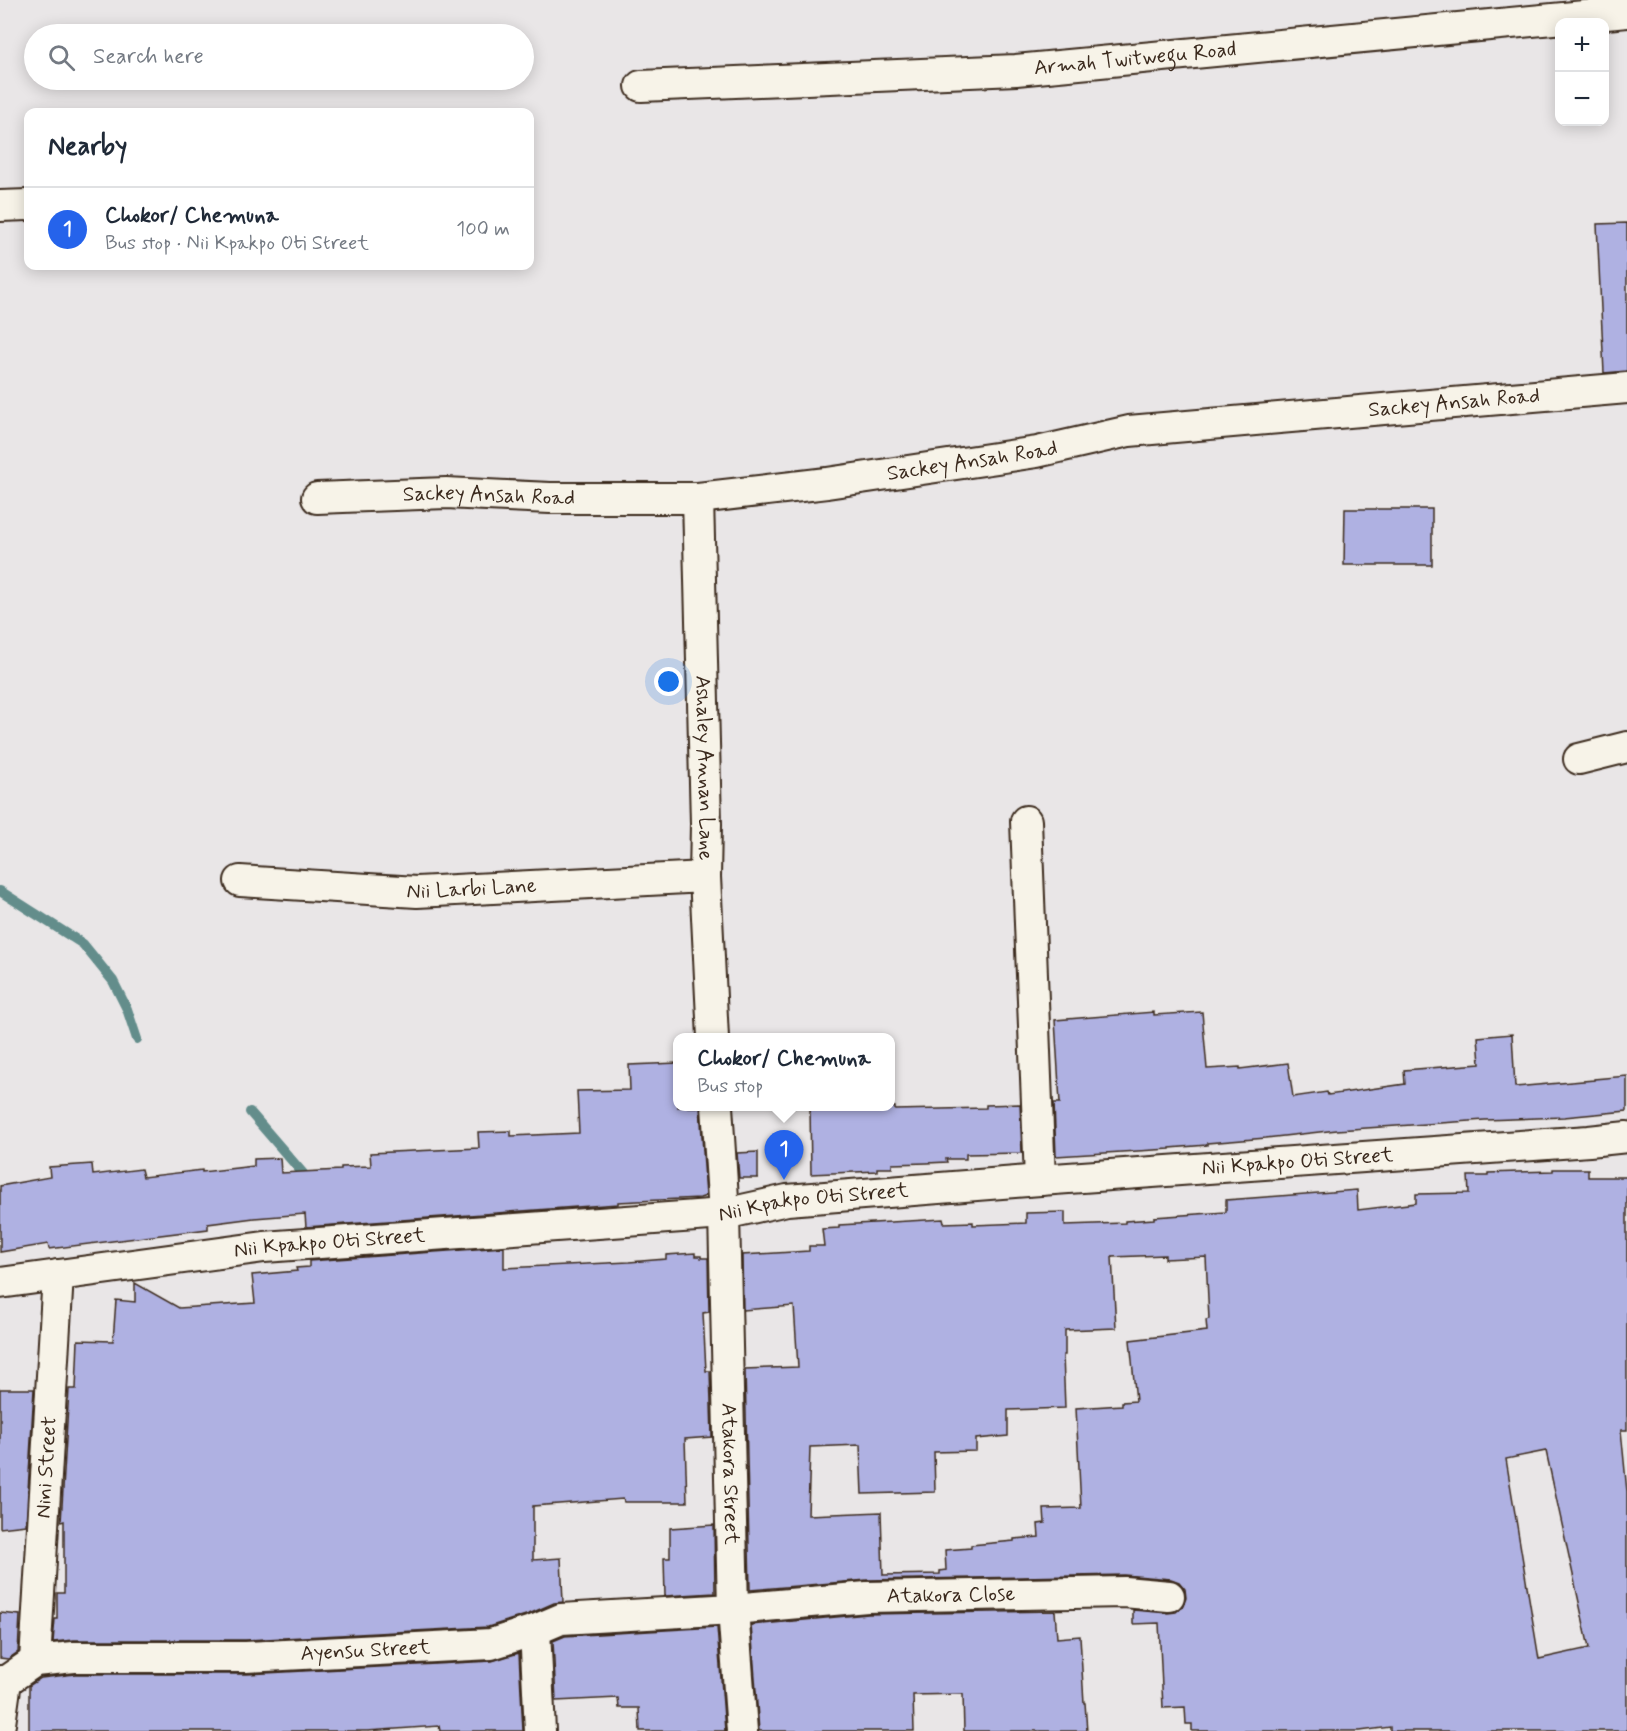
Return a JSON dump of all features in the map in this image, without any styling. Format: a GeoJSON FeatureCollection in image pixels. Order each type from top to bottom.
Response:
{"type":"FeatureCollection","features":[{"type":"Feature","properties":{"kind":"street","name":"Armah Twitwegu Road"},"geometry":{"type":"LineString","coordinates":[[641,86],[1016,70],[1627,12]]}},
{"type":"Feature","properties":{"kind":"street"},"geometry":{"type":"LineString","coordinates":[[0,206],[24,206]]}},
{"type":"Feature","properties":{"kind":"street","name":"Sackey Ansah Road"},"geometry":{"type":"LineString","coordinates":[[317,498],[446,493],[550,498],[698,498],[827,483],[1037,452],[1129,431],[1627,388]]}},
{"type":"Feature","properties":{"kind":"street","name":"Ashaley Annan Lane"},"geometry":{"type":"LineString","coordinates":[[698,498],[706,812],[705,877],[713,1033]]}},
{"type":"Feature","properties":{"kind":"street"},"geometry":{"type":"LineString","coordinates":[[1579,759],[1627,747]]}},
{"type":"Feature","properties":{"kind":"street"},"geometry":{"type":"LineString","coordinates":[[1026,821],[1040,1180]]}},
{"type":"Feature","properties":{"kind":"street","name":"Nii Larbi Lane"},"geometry":{"type":"LineString","coordinates":[[240,881],[417,892],[705,877]]}},
{"type":"Feature","properties":{"kind":"street"},"geometry":{"type":"LineString","coordinates":[[717,1111],[724,1214]]}},
{"type":"Feature","properties":{"kind":"street","name":"Nii Kpakpo Oti Street"},"geometry":{"type":"LineString","coordinates":[[0,1283],[264,1247],[724,1214],[787,1200],[1627,1137]]}},
{"type":"Feature","properties":{"kind":"street","name":"Atakora Street"},"geometry":{"type":"LineString","coordinates":[[724,1214],[733,1609],[742,1731]]}},
{"type":"Feature","properties":{"kind":"street","name":"Nini Street"},"geometry":{"type":"LineString","coordinates":[[36,1661],[58,1275]]}},
{"type":"Feature","properties":{"kind":"street","name":"Atakora Close"},"geometry":{"type":"LineString","coordinates":[[733,1609],[891,1596],[1124,1592],[1169,1596]]}},
{"type":"Feature","properties":{"kind":"street","name":"Ayensu Street"},"geometry":{"type":"LineString","coordinates":[[3,1681],[36,1661],[74,1657],[246,1657],[491,1644],[561,1619],[733,1609]]}},
{"type":"Feature","properties":{"kind":"street"},"geometry":{"type":"LineString","coordinates":[[534,1630],[540,1731]]}},
{"type":"Feature","properties":{"kind":"street"},"geometry":{"type":"LineString","coordinates":[[0,1724],[3,1681]]}},
{"type":"Feature","properties":{"kind":"building"},"geometry":{"type":"Polygon","coordinates":[[[1627,223],[1627,371],[1604,373],[1597,224],[1627,223]]]}},
{"type":"Feature","properties":{"kind":"building"},"geometry":{"type":"Polygon","coordinates":[[[1345,509],[1432,509],[1432,565],[1344,565],[1345,509]]]}},
{"type":"Feature","properties":{"kind":"building"},"geometry":{"type":"Polygon","coordinates":[[[1154,1012],[1154,1015],[1202,1012],[1207,1069],[1240,1067],[1240,1069],[1288,1063],[1293,1097],[1327,1092],[1328,1095],[1405,1084],[1404,1070],[1480,1064],[1478,1037],[1512,1034],[1515,1087],[1627,1076],[1627,1111],[1564,1117],[1337,1130],[1170,1149],[1056,1156],[1054,1103],[1060,1103],[1055,1020],[1154,1012]]]}},
{"type":"Feature","properties":{"kind":"building"},"geometry":{"type":"Polygon","coordinates":[[[673,1063],[673,1111],[700,1111],[706,1196],[306,1227],[305,1214],[254,1218],[208,1224],[208,1229],[49,1249],[48,1244],[0,1252],[0,1186],[50,1177],[49,1167],[92,1164],[93,1175],[141,1169],[143,1177],[254,1166],[254,1159],[280,1158],[281,1173],[341,1170],[341,1167],[371,1166],[370,1153],[479,1148],[478,1132],[511,1131],[511,1136],[579,1133],[577,1091],[630,1090],[629,1065],[673,1063]]]}},
{"type":"Feature","properties":{"kind":"building"},"geometry":{"type":"Polygon","coordinates":[[[1020,1104],[1022,1153],[966,1154],[966,1159],[946,1159],[947,1162],[892,1164],[892,1168],[877,1168],[877,1171],[811,1174],[810,1111],[986,1108],[986,1105],[1020,1104]]]}},
{"type":"Feature","properties":{"kind":"building"},"geometry":{"type":"Polygon","coordinates":[[[758,1152],[758,1178],[739,1178],[737,1153],[758,1152]]]}},
{"type":"Feature","properties":{"kind":"building"},"geometry":{"type":"Polygon","coordinates":[[[1553,1169],[1588,1169],[1588,1177],[1627,1177],[1627,1430],[1621,1430],[1627,1492],[1627,1731],[1390,1731],[1390,1727],[1360,1731],[1192,1731],[1192,1724],[1186,1724],[1185,1707],[1163,1708],[1159,1623],[1133,1624],[1133,1610],[1168,1613],[1176,1612],[1183,1606],[1186,1598],[1185,1589],[1179,1582],[1171,1579],[1124,1575],[867,1580],[750,1590],[745,1369],[798,1367],[794,1306],[743,1310],[742,1255],[809,1251],[809,1246],[824,1246],[822,1229],[839,1228],[839,1225],[943,1219],[944,1223],[973,1222],[973,1225],[1026,1223],[1026,1213],[1065,1212],[1065,1225],[1125,1223],[1125,1221],[1154,1219],[1154,1217],[1226,1212],[1226,1200],[1357,1190],[1358,1210],[1416,1203],[1416,1194],[1469,1193],[1468,1176],[1488,1176],[1488,1173],[1553,1171],[1553,1169]],[[1165,1255],[1112,1257],[1116,1328],[1065,1330],[1065,1355],[1063,1355],[1065,1408],[1008,1410],[1008,1436],[976,1439],[976,1451],[934,1452],[935,1492],[862,1494],[860,1445],[810,1447],[808,1515],[881,1512],[883,1575],[940,1574],[940,1571],[946,1570],[945,1550],[1039,1537],[1038,1524],[1045,1523],[1044,1509],[1081,1508],[1076,1408],[1122,1405],[1122,1402],[1136,1401],[1130,1340],[1207,1331],[1206,1320],[1209,1319],[1206,1257],[1165,1259],[1165,1255]],[[1546,1451],[1506,1459],[1539,1659],[1589,1648],[1546,1451]]]}},
{"type":"Feature","properties":{"kind":"building"},"geometry":{"type":"Polygon","coordinates":[[[504,1247],[504,1268],[629,1262],[666,1259],[666,1255],[695,1253],[695,1256],[708,1258],[709,1312],[703,1313],[706,1371],[710,1371],[712,1437],[685,1439],[687,1502],[624,1502],[623,1499],[533,1506],[533,1560],[561,1558],[563,1602],[554,1603],[488,1627],[246,1640],[53,1642],[55,1619],[57,1619],[57,1593],[64,1593],[64,1521],[61,1522],[69,1389],[76,1389],[78,1340],[113,1341],[116,1300],[135,1302],[135,1283],[179,1308],[255,1303],[252,1275],[297,1271],[296,1268],[309,1267],[309,1261],[504,1247]]]}},
{"type":"Feature","properties":{"kind":"building"},"geometry":{"type":"Polygon","coordinates":[[[0,1389],[34,1389],[26,1525],[0,1528],[0,1389]]]}},
{"type":"Feature","properties":{"kind":"building"},"geometry":{"type":"Polygon","coordinates":[[[714,1525],[715,1593],[665,1596],[664,1558],[670,1558],[670,1528],[714,1525]]]}},
{"type":"Feature","properties":{"kind":"building"},"geometry":{"type":"Polygon","coordinates":[[[1055,1611],[1057,1638],[1080,1636],[1087,1731],[964,1731],[963,1694],[913,1695],[914,1731],[759,1731],[751,1625],[868,1614],[1055,1611]]]}},
{"type":"Feature","properties":{"kind":"building"},"geometry":{"type":"Polygon","coordinates":[[[0,1613],[20,1615],[18,1652],[8,1659],[0,1658],[0,1613]]]}},
{"type":"Feature","properties":{"kind":"building"},"geometry":{"type":"Polygon","coordinates":[[[717,1627],[725,1731],[640,1731],[639,1708],[619,1708],[618,1698],[556,1701],[553,1641],[565,1636],[717,1627]]]}},
{"type":"Feature","properties":{"kind":"building"},"geometry":{"type":"Polygon","coordinates":[[[519,1653],[523,1731],[440,1731],[439,1726],[367,1731],[29,1731],[29,1686],[41,1678],[75,1674],[247,1674],[492,1661],[519,1653]]]}},
{"type":"Feature","properties":{"kind":"waterway"},"geometry":{"type":"LineString","coordinates":[[0,891],[83,944],[113,981],[127,1009],[137,1039]]}},
{"type":"Feature","properties":{"kind":"waterway"},"geometry":{"type":"LineString","coordinates":[[250,1112],[313,1182]]}},
{"type":"Feature","properties":{"kind":"place","name":"Chokor/ Chemuna"},"geometry":{"type":"Point","coordinates":[784,1180]}}]}
